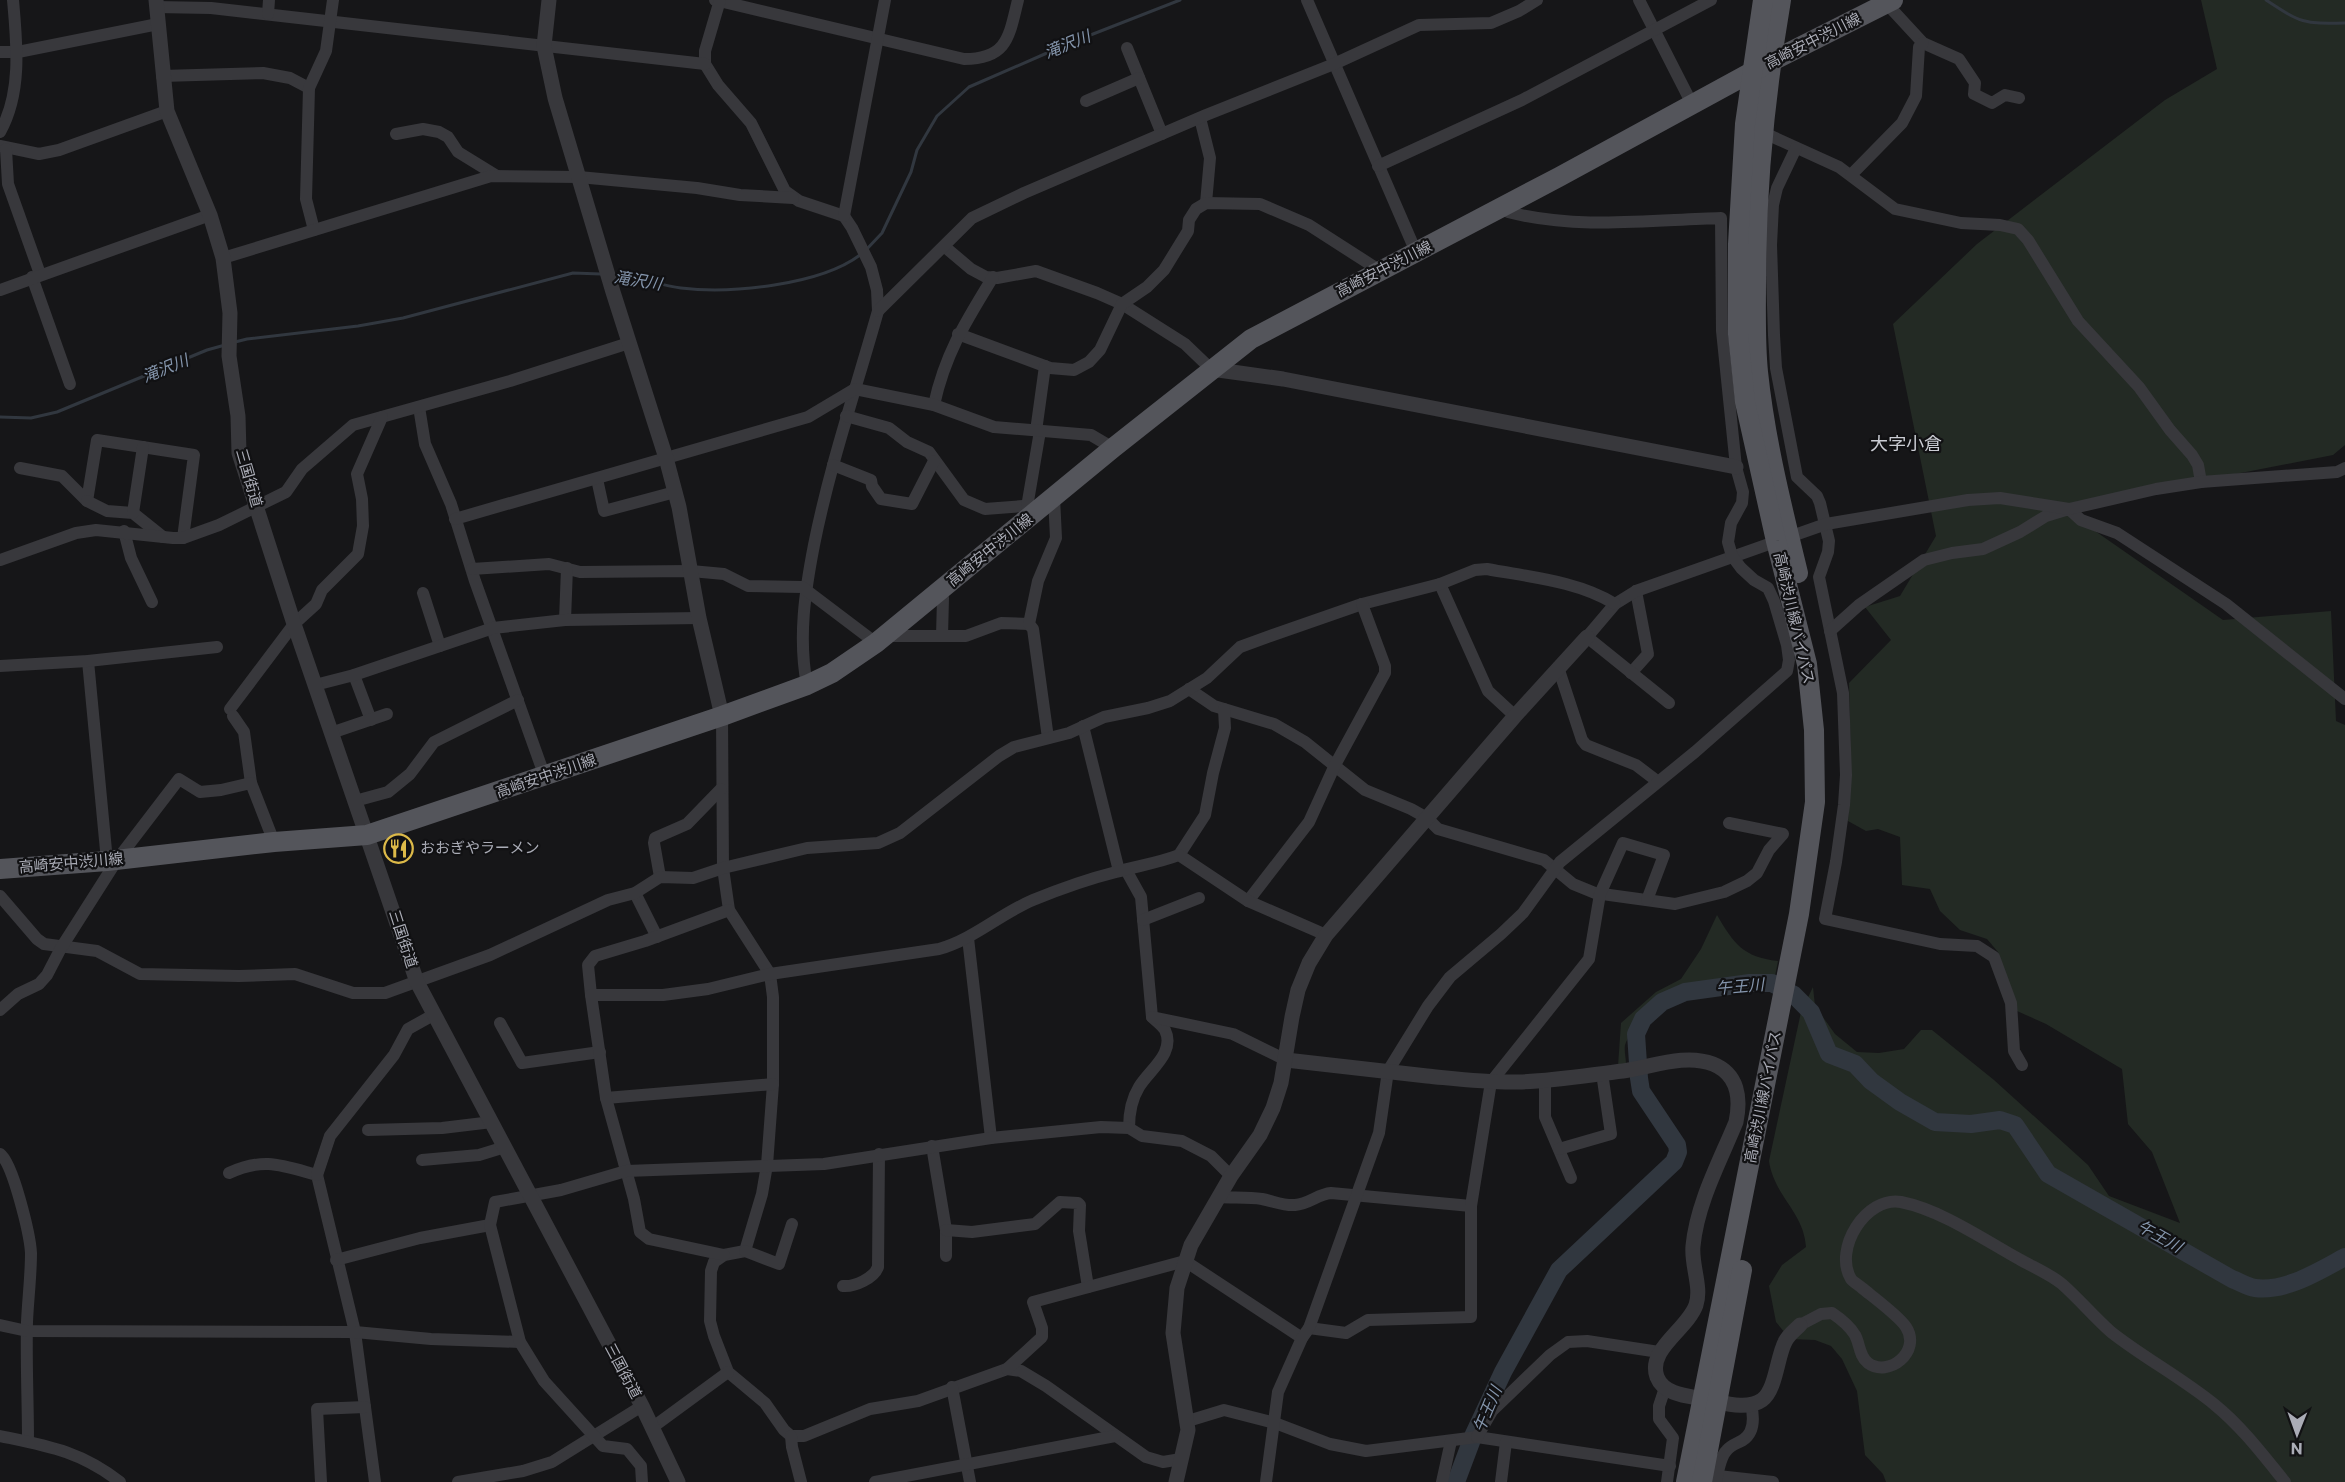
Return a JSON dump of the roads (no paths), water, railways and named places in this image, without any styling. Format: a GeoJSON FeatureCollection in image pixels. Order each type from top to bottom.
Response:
{"type":"FeatureCollection","features":[{"type":"Feature","properties":{"kind":"main road","name":"高崎渋川線バイパス"},"geometry":{"type":"LineString","coordinates":[[1686,1482],[1710,1400],[1799,914],[1815,802],[1814,730],[1809,672],[1783,539],[1757,352],[1756,244],[1762,132],[1763,0]]}},
{"type":"Feature","properties":{"kind":"main road","name":"高崎渋川線バイパス"},"geometry":{"type":"LineString","coordinates":[[1781,0],[1745,124],[1739,232],[1738,334],[1744,402],[1783,539]]}},
{"type":"Feature","properties":{"kind":"main road","name":"高崎安中渋川線"},"geometry":{"type":"LineString","coordinates":[[0,869],[112,860],[274,842],[367,836],[545,777],[807,685],[841,667],[880,640],[1032,509],[1054,497],[1113,447],[1251,339],[1504,206],[1762,66],[1889,2]]}},
{"type":"Feature","properties":{"kind":"main road","name":"高崎渋川線バイパス"},"geometry":{"type":"LineString","coordinates":[[1710,1400],[1712,1480]]}},
{"type":"Feature","properties":{"kind":"street"},"geometry":{"type":"LineString","coordinates":[[0,132],[10,114],[18,52],[13,0]]}},
{"type":"Feature","properties":{"kind":"street"},"geometry":{"type":"LineString","coordinates":[[268,14],[269,0]]}},
{"type":"Feature","properties":{"kind":"street"},"geometry":{"type":"LineString","coordinates":[[314,230],[306,200],[309,87],[326,51],[333,0]]}},
{"type":"Feature","properties":{"kind":"street"},"geometry":{"type":"LineString","coordinates":[[549,0],[544,46],[555,98],[666,458],[722,716],[723,868],[729,910],[770,974],[773,997],[773,1084],[767,1165],[762,1194],[744,1251]]}},
{"type":"Feature","properties":{"kind":"street"},"geometry":{"type":"LineString","coordinates":[[793,198],[779,181],[751,123],[718,85],[705,64],[705,51],[718,0],[964,59],[981,59],[1000,48],[1008,39],[1018,0]]}},
{"type":"Feature","properties":{"kind":"street"},"geometry":{"type":"LineString","coordinates":[[844,216],[885,0]]}},
{"type":"Feature","properties":{"kind":"street"},"geometry":{"type":"LineString","coordinates":[[1307,0],[1416,252]]}},
{"type":"Feature","properties":{"kind":"street"},"geometry":{"type":"LineString","coordinates":[[878,311],[972,218],[1024,193],[1334,64],[1419,25],[1491,23],[1537,0]]}},
{"type":"Feature","properties":{"kind":"street"},"geometry":{"type":"LineString","coordinates":[[1639,0],[1692,104]]}},
{"type":"Feature","properties":{"kind":"street"},"geometry":{"type":"LineString","coordinates":[[1377,166],[1522,100],[1711,0]]}},
{"type":"Feature","properties":{"kind":"street"},"geometry":{"type":"LineString","coordinates":[[1889,2],[1923,43],[1959,59],[1975,83],[1974,94],[1992,104],[2005,95],[2019,98]]}},
{"type":"Feature","properties":{"kind":"street"},"geometry":{"type":"LineString","coordinates":[[705,64],[268,14],[156,4],[167,111],[210,215],[223,258],[497,176],[579,177],[697,188],[740,195],[793,198],[844,216],[871,267],[877,290],[878,311],[824,495],[806,588],[802,660],[807,685]]}},
{"type":"Feature","properties":{"kind":"street"},"geometry":{"type":"LineString","coordinates":[[0,52],[18,52],[158,24]]}},
{"type":"Feature","properties":{"kind":"street"},"geometry":{"type":"LineString","coordinates":[[1851,175],[1902,123],[1916,96],[1919,47],[1923,43]]}},
{"type":"Feature","properties":{"kind":"street"},"geometry":{"type":"LineString","coordinates":[[1126,48],[1162,134]]}},
{"type":"Feature","properties":{"kind":"street"},"geometry":{"type":"LineString","coordinates":[[162,76],[263,73],[290,78],[309,87]]}},
{"type":"Feature","properties":{"kind":"street"},"geometry":{"type":"LineString","coordinates":[[1086,101],[1139,78]]}},
{"type":"Feature","properties":{"kind":"street"},"geometry":{"type":"LineString","coordinates":[[70,384],[8,184],[3,148],[39,154],[59,150],[167,111]]}},
{"type":"Feature","properties":{"kind":"street"},"geometry":{"type":"LineString","coordinates":[[1200,118],[1210,158],[1206,203]]}},
{"type":"Feature","properties":{"kind":"street"},"geometry":{"type":"LineString","coordinates":[[396,134],[423,129],[439,132],[448,137],[458,152],[497,176]]}},
{"type":"Feature","properties":{"kind":"street"},"geometry":{"type":"LineString","coordinates":[[1762,132],[1851,175],[1884,202],[1908,213],[1961,223],[2000,225],[2018,229],[2028,240],[2078,321],[2139,387],[2170,430],[2192,455],[2198,465],[2201,482]]}},
{"type":"Feature","properties":{"kind":"street"},"geometry":{"type":"LineString","coordinates":[[1796,148],[1777,188],[1771,224],[1776,357],[1797,477],[1817,496],[1826,525],[1829,541],[1828,552],[1819,577],[1844,693],[1846,775],[1842,829],[1825,920],[1940,944],[1977,946],[1994,957],[2011,1003],[2014,1051],[2022,1065]]}},
{"type":"Feature","properties":{"kind":"street"},"geometry":{"type":"LineString","coordinates":[[958,334],[1045,366],[1060,370],[1074,370],[1089,362],[1100,350],[1122,304],[1147,287],[1164,270],[1188,231],[1189,220],[1196,209],[1206,203],[1260,204],[1309,225],[1379,270]]}},
{"type":"Feature","properties":{"kind":"street"},"geometry":{"type":"LineString","coordinates":[[1266,1482],[1278,1392],[1305,1333],[1379,1133],[1388,1071],[1428,1006],[1450,977],[1523,913],[1555,868],[1657,780],[1695,752],[1787,671],[1789,660],[1787,645],[1768,588],[1748,575],[1732,556],[1728,542],[1728,533],[1742,503],[1743,492],[1736,466],[1722,332],[1721,218],[1596,222],[1532,218],[1508,212],[1504,206]]}},
{"type":"Feature","properties":{"kind":"street"},"geometry":{"type":"LineString","coordinates":[[0,290],[210,215]]}},
{"type":"Feature","properties":{"kind":"street"},"geometry":{"type":"LineString","coordinates":[[945,247],[971,269],[986,277],[1036,271],[1122,304],[1185,344],[1211,369],[1283,379],[1736,466]]}},
{"type":"Feature","properties":{"kind":"street","name":"三国街道"},"geometry":{"type":"LineString","coordinates":[[223,258],[230,313],[229,356],[238,416],[239,453],[294,624],[417,982],[642,1406],[678,1482]]}},
{"type":"Feature","properties":{"kind":"street"},"geometry":{"type":"LineString","coordinates":[[934,405],[940,375],[958,334],[993,277]]}},
{"type":"Feature","properties":{"kind":"street"},"geometry":{"type":"LineString","coordinates":[[0,560],[76,533],[96,530],[183,538],[222,523],[286,492],[302,469],[353,424],[419,407],[629,343]]}},
{"type":"Feature","properties":{"kind":"street"},"geometry":{"type":"LineString","coordinates":[[846,416],[889,428],[907,442],[929,453],[964,500],[985,509],[1032,509],[1045,366]]}},
{"type":"Feature","properties":{"kind":"street"},"geometry":{"type":"LineString","coordinates":[[455,519],[808,417],[855,388],[934,405],[994,427],[1091,435],[1113,447]]}},
{"type":"Feature","properties":{"kind":"street"},"geometry":{"type":"LineString","coordinates":[[419,407],[425,444],[451,504],[545,777]]}},
{"type":"Feature","properties":{"kind":"street"},"geometry":{"type":"LineString","coordinates":[[274,842],[251,783],[244,732],[232,713],[294,624],[316,604],[322,590],[358,554],[363,526],[362,500],[357,474],[382,417]]}},
{"type":"Feature","properties":{"kind":"street"},"geometry":{"type":"LineString","coordinates":[[87,501],[97,440],[194,455],[183,538]]}},
{"type":"Feature","properties":{"kind":"street"},"geometry":{"type":"LineString","coordinates":[[133,513],[143,447]]}},
{"type":"Feature","properties":{"kind":"street"},"geometry":{"type":"LineString","coordinates":[[833,465],[871,480],[872,486],[881,499],[912,504],[933,460]]}},
{"type":"Feature","properties":{"kind":"street"},"geometry":{"type":"LineString","coordinates":[[20,468],[62,476],[87,501],[107,511],[133,513],[163,537]]}},
{"type":"Feature","properties":{"kind":"street"},"geometry":{"type":"LineString","coordinates":[[1830,631],[1859,605],[1924,560],[1983,549],[2020,532],[2046,516],[2156,489],[2201,482],[2337,472],[2345,468]]}},
{"type":"Feature","properties":{"kind":"street"},"geometry":{"type":"LineString","coordinates":[[597,478],[604,511],[675,492]]}},
{"type":"Feature","properties":{"kind":"street"},"geometry":{"type":"LineString","coordinates":[[1029,624],[1038,581],[1056,538],[1054,497]]}},
{"type":"Feature","properties":{"kind":"street"},"geometry":{"type":"LineString","coordinates":[[1176,1482],[1188,1430],[1173,1333],[1177,1288],[1191,1245],[1231,1176],[1260,1135],[1279,1091],[1292,1017],[1303,976],[1326,935],[1615,604],[1636,591],[1826,525],[1968,500],[2000,498],[2069,509],[2081,520],[2117,534],[2226,604],[2345,699]]}},
{"type":"Feature","properties":{"kind":"street"},"geometry":{"type":"LineString","coordinates":[[124,531],[131,558],[152,602]]}},
{"type":"Feature","properties":{"kind":"street"},"geometry":{"type":"LineString","coordinates":[[472,569],[549,564],[580,572],[691,571],[724,574],[748,586],[806,588],[880,640],[966,636],[1001,624],[1029,624]]}},
{"type":"Feature","properties":{"kind":"street"},"geometry":{"type":"LineString","coordinates":[[565,620],[567,568]]}},
{"type":"Feature","properties":{"kind":"street"},"geometry":{"type":"LineString","coordinates":[[0,896],[44,944],[60,948],[97,951],[140,974],[239,976],[295,974],[353,993],[385,993],[490,955],[608,900],[635,893],[660,877],[693,878],[723,868],[807,848],[878,843],[900,833],[999,756],[1014,747],[1048,738],[1104,717],[1170,701],[1207,678],[1240,647],[1362,604],[1440,585],[1475,570],[1487,569],[1569,586],[1600,595],[1615,604]]}},
{"type":"Feature","properties":{"kind":"street"},"geometry":{"type":"LineString","coordinates":[[1440,585],[1488,691],[1515,716]]}},
{"type":"Feature","properties":{"kind":"street"},"geometry":{"type":"LineString","coordinates":[[939,591],[944,598],[942,636]]}},
{"type":"Feature","properties":{"kind":"street"},"geometry":{"type":"LineString","coordinates":[[1631,673],[1648,654],[1636,591]]}},
{"type":"Feature","properties":{"kind":"street"},"geometry":{"type":"LineString","coordinates":[[423,593],[440,646]]}},
{"type":"Feature","properties":{"kind":"street"},"geometry":{"type":"LineString","coordinates":[[1248,901],[1309,822],[1335,765],[1385,673],[1385,666],[1362,604]]}},
{"type":"Feature","properties":{"kind":"street"},"geometry":{"type":"LineString","coordinates":[[315,685],[354,675],[493,628],[565,620],[699,618]]}},
{"type":"Feature","properties":{"kind":"street"},"geometry":{"type":"LineString","coordinates":[[1029,624],[1033,629],[1048,738]]}},
{"type":"Feature","properties":{"kind":"street"},"geometry":{"type":"LineString","coordinates":[[1587,637],[1669,703]]}},
{"type":"Feature","properties":{"kind":"street"},"geometry":{"type":"LineString","coordinates":[[0,666],[88,661],[217,647]]}},
{"type":"Feature","properties":{"kind":"street"},"geometry":{"type":"LineString","coordinates":[[88,661],[112,860]]}},
{"type":"Feature","properties":{"kind":"street"},"geometry":{"type":"LineString","coordinates":[[1558,667],[1582,740],[1586,745],[1635,765],[1657,780]]}},
{"type":"Feature","properties":{"kind":"street"},"geometry":{"type":"LineString","coordinates":[[354,675],[371,720]]}},
{"type":"Feature","properties":{"kind":"street"},"geometry":{"type":"LineString","coordinates":[[1190,689],[1224,710],[1274,724],[1305,742],[1365,790],[1411,808],[1427,818],[1438,829],[1544,860],[1573,884],[1600,894],[1675,904],[1686,903],[1736,887],[1757,873],[1770,850],[1783,834],[1729,823]]}},
{"type":"Feature","properties":{"kind":"street"},"geometry":{"type":"LineString","coordinates":[[355,801],[388,792],[410,774],[434,742],[518,700]]}},
{"type":"Feature","properties":{"kind":"street"},"geometry":{"type":"LineString","coordinates":[[591,995],[663,995],[708,989],[770,974],[939,949],[968,938],[1030,901],[1179,855],[1205,815],[1225,728],[1224,710]]}},
{"type":"Feature","properties":{"kind":"street"},"geometry":{"type":"LineString","coordinates":[[332,733],[387,714]]}},
{"type":"Feature","properties":{"kind":"street"},"geometry":{"type":"LineString","coordinates":[[1083,726],[1122,871],[1141,897],[1152,1017],[1165,1029],[1167,1047],[1165,1055],[1139,1087],[1129,1110],[1129,1128]]}},
{"type":"Feature","properties":{"kind":"street"},"geometry":{"type":"LineString","coordinates":[[0,1010],[18,994],[39,984],[47,975],[60,948],[112,860],[179,779],[200,792],[251,783]]}},
{"type":"Feature","properties":{"kind":"street"},"geometry":{"type":"LineString","coordinates":[[660,877],[655,838],[687,824],[721,789]]}},
{"type":"Feature","properties":{"kind":"street"},"geometry":{"type":"LineString","coordinates":[[792,1224],[779,1264],[744,1251],[724,1255],[714,1262],[711,1271],[710,1321],[728,1372],[765,1403],[791,1436],[804,1436],[870,1409],[918,1401],[1007,1369],[1042,1337],[1042,1328],[1033,1302],[1185,1261],[1305,1333],[1346,1333],[1368,1320],[1471,1317],[1471,1206],[1491,1082],[1588,959],[1600,894],[1623,843],[1664,855],[1647,900]]}},
{"type":"Feature","properties":{"kind":"street"},"geometry":{"type":"LineString","coordinates":[[1179,855],[1248,901],[1326,935]]}},
{"type":"Feature","properties":{"kind":"street"},"geometry":{"type":"LineString","coordinates":[[635,893],[657,937]]}},
{"type":"Feature","properties":{"kind":"street"},"geometry":{"type":"LineString","coordinates":[[1143,920],[1199,898]]}},
{"type":"Feature","properties":{"kind":"street"},"geometry":{"type":"LineString","coordinates":[[724,1255],[643,1236],[640,1232],[634,1199],[606,1098],[588,966],[595,956],[657,937],[729,910]]}},
{"type":"Feature","properties":{"kind":"street"},"geometry":{"type":"LineString","coordinates":[[968,938],[991,1138]]}},
{"type":"Feature","properties":{"kind":"street"},"geometry":{"type":"LineString","coordinates":[[375,1482],[355,1332],[317,1175],[330,1136],[394,1055],[408,1029],[435,1014]]}},
{"type":"Feature","properties":{"kind":"street"},"geometry":{"type":"LineString","coordinates":[[1152,1017],[1233,1034],[1286,1060],[1491,1082],[1545,1081],[1697,1060],[1715,1065],[1730,1076],[1738,1091],[1739,1107],[1736,1122],[1697,1221],[1692,1249],[1698,1294],[1696,1304],[1683,1326],[1659,1352],[1655,1370],[1665,1388],[1676,1393],[1710,1400],[1751,1404],[1764,1399],[1768,1394],[1786,1339],[1800,1325],[1821,1314],[1832,1313],[1849,1326],[1862,1355],[1871,1365],[1879,1368],[1902,1360],[1910,1348],[1910,1337],[1905,1326],[1852,1279],[1847,1262],[1847,1245],[1867,1212],[1883,1203],[1898,1202],[1923,1208],[2061,1283],[2110,1330],[2213,1403],[2235,1422],[2285,1482]]}},
{"type":"Feature","properties":{"kind":"street"},"geometry":{"type":"LineString","coordinates":[[500,1023],[522,1063],[600,1052]]}},
{"type":"Feature","properties":{"kind":"street"},"geometry":{"type":"LineString","coordinates":[[1559,1149],[1611,1134],[1602,1073]]}},
{"type":"Feature","properties":{"kind":"street"},"geometry":{"type":"LineString","coordinates":[[1545,1081],[1545,1117],[1571,1178]]}},
{"type":"Feature","properties":{"kind":"street"},"geometry":{"type":"LineString","coordinates":[[606,1098],[773,1084]]}},
{"type":"Feature","properties":{"kind":"street"},"geometry":{"type":"LineString","coordinates":[[368,1130],[442,1128],[492,1122]]}},
{"type":"Feature","properties":{"kind":"street"},"geometry":{"type":"LineString","coordinates":[[642,1482],[641,1466],[627,1449],[603,1446],[544,1381],[520,1342],[490,1225],[495,1202],[561,1190],[626,1171],[824,1164],[991,1138],[1101,1127],[1129,1128],[1142,1136],[1182,1141],[1211,1156],[1231,1176]]}},
{"type":"Feature","properties":{"kind":"street"},"geometry":{"type":"LineString","coordinates":[[932,1146],[946,1230],[946,1256]]}},
{"type":"Feature","properties":{"kind":"street"},"geometry":{"type":"LineString","coordinates":[[422,1160],[479,1155],[505,1147]]}},
{"type":"Feature","properties":{"kind":"street"},"geometry":{"type":"LineString","coordinates":[[0,1154],[6,1158],[10,1167],[24,1215],[31,1251],[27,1331],[28,1442]]}},
{"type":"Feature","properties":{"kind":"street"},"geometry":{"type":"LineString","coordinates":[[843,1286],[851,1287],[876,1272],[878,1267],[879,1154]]}},
{"type":"Feature","properties":{"kind":"street"},"geometry":{"type":"LineString","coordinates":[[229,1173],[247,1164],[257,1163],[278,1164],[317,1175]]}},
{"type":"Feature","properties":{"kind":"street"},"geometry":{"type":"LineString","coordinates":[[1218,1197],[1255,1198],[1286,1205],[1304,1204],[1323,1194],[1471,1206]]}},
{"type":"Feature","properties":{"kind":"street"},"geometry":{"type":"LineString","coordinates":[[946,1230],[972,1232],[1035,1224],[1060,1202],[1078,1203],[1080,1205],[1079,1231],[1088,1287]]}},
{"type":"Feature","properties":{"kind":"street"},"geometry":{"type":"LineString","coordinates":[[336,1260],[420,1238],[490,1225]]}},
{"type":"Feature","properties":{"kind":"street"},"geometry":{"type":"LineString","coordinates":[[0,1324],[27,1331],[355,1332],[431,1339],[520,1342]]}},
{"type":"Feature","properties":{"kind":"street"},"geometry":{"type":"LineString","coordinates":[[1476,1438],[1492,1411],[1550,1355],[1568,1342],[1587,1341],[1659,1352]]}},
{"type":"Feature","properties":{"kind":"street"},"geometry":{"type":"LineString","coordinates":[[1007,1369],[1021,1371],[1046,1386],[1115,1436],[1155,1461],[1181,1459]]}},
{"type":"Feature","properties":{"kind":"street"},"geometry":{"type":"LineString","coordinates":[[653,1428],[728,1372]]}},
{"type":"Feature","properties":{"kind":"street"},"geometry":{"type":"LineString","coordinates":[[952,1387],[970,1482]]}},
{"type":"Feature","properties":{"kind":"street"},"geometry":{"type":"LineString","coordinates":[[1665,1388],[1659,1406],[1659,1419],[1673,1438],[1666,1482]]}},
{"type":"Feature","properties":{"kind":"street"},"geometry":{"type":"LineString","coordinates":[[1751,1404],[1754,1416],[1751,1431],[1747,1437],[1732,1445],[1723,1454],[1712,1480],[1773,1482]]}},
{"type":"Feature","properties":{"kind":"street"},"geometry":{"type":"LineString","coordinates":[[458,1482],[523,1471],[552,1462],[642,1406]]}},
{"type":"Feature","properties":{"kind":"street"},"geometry":{"type":"LineString","coordinates":[[321,1482],[317,1409],[365,1407]]}},
{"type":"Feature","properties":{"kind":"street"},"geometry":{"type":"LineString","coordinates":[[1188,1421],[1224,1410],[1275,1422],[1330,1444],[1366,1451],[1476,1438],[1670,1466]]}},
{"type":"Feature","properties":{"kind":"street"},"geometry":{"type":"LineString","coordinates":[[0,1436],[61,1449],[102,1468],[120,1482]]}},
{"type":"Feature","properties":{"kind":"street"},"geometry":{"type":"LineString","coordinates":[[791,1436],[801,1482]]}},
{"type":"Feature","properties":{"kind":"street"},"geometry":{"type":"LineString","coordinates":[[875,1482],[1115,1436]]}},
{"type":"Feature","properties":{"kind":"street"},"geometry":{"type":"LineString","coordinates":[[1442,1482],[1452,1441]]}},
{"type":"Feature","properties":{"kind":"street"},"geometry":{"type":"LineString","coordinates":[[1501,1482],[1506,1442]]}},
{"type":"Feature","properties":{"kind":"waterway","name":"滝沢川"},"geometry":{"type":"LineString","coordinates":[[865,251],[882,233],[911,172],[917,150],[937,116],[969,87],[1047,52],[1180,0]]}},
{"type":"Feature","properties":{"kind":"waterway"},"geometry":{"type":"LineString","coordinates":[[2266,0],[2295,18],[2320,23],[2345,23]]}},
{"type":"Feature","properties":{"kind":"waterway","name":"滝沢川"},"geometry":{"type":"LineString","coordinates":[[614,275],[701,290],[749,288],[822,274],[860,255]]}},
{"type":"Feature","properties":{"kind":"waterway","name":"滝沢川"},"geometry":{"type":"LineString","coordinates":[[235,342],[403,318],[573,273],[601,274]]}},
{"type":"Feature","properties":{"kind":"waterway","name":"滝沢川"},"geometry":{"type":"LineString","coordinates":[[0,417],[31,418],[57,412],[207,350],[225,345]]}},
{"type":"Feature","properties":{"kind":"waterway","name":"午王川"},"geometry":{"type":"LineString","coordinates":[[1456,1482],[1474,1434],[1503,1372],[1559,1270],[1674,1162],[1678,1152],[1677,1145],[1641,1091],[1636,1034],[1643,1019],[1662,1002],[1685,992],[1750,983],[1772,983],[1794,995],[1811,1012],[1829,1054],[1855,1064],[1871,1081],[1900,1102],[1935,1122],[1971,1124],[2000,1120],[2015,1125],[2048,1174],[2246,1286],[2267,1288],[2290,1284],[2345,1257]]}},
{"type":"Feature","properties":{"kind":"place","name":"おおぎやラーメン"},"geometry":{"type":"Point","coordinates":[399,848]}},
{"type":"Feature","properties":{"kind":"district","name":"大字小倉"},"geometry":{"type":"Point","coordinates":[1906,444]}}]}
